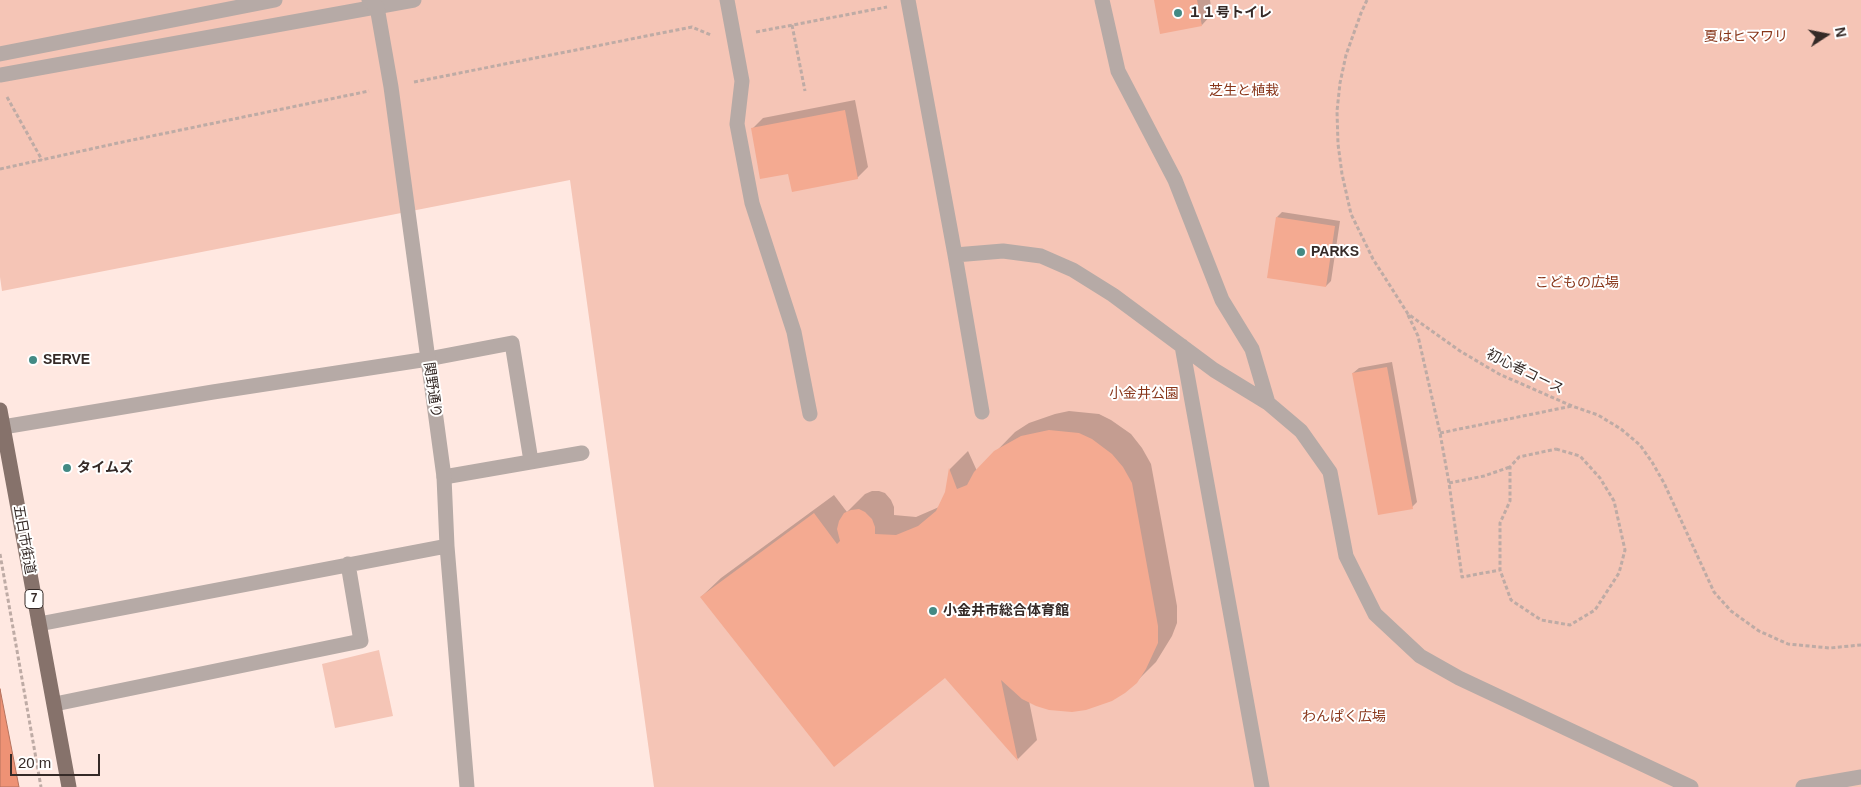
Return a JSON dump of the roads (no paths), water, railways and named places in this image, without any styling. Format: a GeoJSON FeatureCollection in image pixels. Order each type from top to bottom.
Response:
{"type":"FeatureCollection","features":[{"type":"Feature","properties":{"kind":"main road","name":"五日市街道"},"geometry":{"type":"LineString","coordinates":[[0,410],[69,787]]}},
{"type":"Feature","properties":{"kind":"street"},"geometry":{"type":"LineString","coordinates":[[0,54],[275,0]]}},
{"type":"Feature","properties":{"kind":"street"},"geometry":{"type":"LineString","coordinates":[[0,75],[373,4],[414,0]]}},
{"type":"Feature","properties":{"kind":"street"},"geometry":{"type":"LineString","coordinates":[[727,0],[742,80],[737,124],[752,204],[794,332],[810,414]]}},
{"type":"Feature","properties":{"kind":"street"},"geometry":{"type":"LineString","coordinates":[[1102,0],[1118,71],[1175,180],[1222,300],[1252,349],[1268,403]]}},
{"type":"Feature","properties":{"kind":"street"},"geometry":{"type":"LineString","coordinates":[[908,2],[982,412]]}},
{"type":"Feature","properties":{"kind":"street","name":"関野通り"},"geometry":{"type":"LineString","coordinates":[[373,4],[391,86],[444,477],[467,787]]}},
{"type":"Feature","properties":{"kind":"street"},"geometry":{"type":"LineString","coordinates":[[955,255],[1003,251],[1040,256],[1073,270],[1113,295],[1239,387],[1268,403],[1301,430],[1330,472],[1346,556],[1375,614],[1420,656],[1459,678],[1691,787]]}},
{"type":"Feature","properties":{"kind":"street"},"geometry":{"type":"LineString","coordinates":[[3,427],[428,359],[512,343],[531,461]]}},
{"type":"Feature","properties":{"kind":"street"},"geometry":{"type":"LineString","coordinates":[[1182,346],[1262,787]]}},
{"type":"Feature","properties":{"kind":"street"},"geometry":{"type":"LineString","coordinates":[[444,477],[582,453]]}},
{"type":"Feature","properties":{"kind":"street"},"geometry":{"type":"LineString","coordinates":[[39,624],[448,546]]}},
{"type":"Feature","properties":{"kind":"street"},"geometry":{"type":"LineString","coordinates":[[55,704],[361,641],[348,564]]}},
{"type":"Feature","properties":{"kind":"street"},"geometry":{"type":"LineString","coordinates":[[1803,787],[1861,777]]}},
{"type":"Feature","properties":{"kind":"place","name":"１１号トイレ"},"geometry":{"type":"Point","coordinates":[1178,13]}},
{"type":"Feature","properties":{"kind":"place","name":"PARKS"},"geometry":{"type":"Point","coordinates":[1301,252]}},
{"type":"Feature","properties":{"kind":"place","name":"SERVE"},"geometry":{"type":"Point","coordinates":[33,360]}},
{"type":"Feature","properties":{"kind":"place","name":"タイムズ"},"geometry":{"type":"Point","coordinates":[67,468]}},
{"type":"Feature","properties":{"kind":"place","name":"小金井市総合体育館"},"geometry":{"type":"Point","coordinates":[933,611]}},
{"type":"Feature","properties":{"kind":"park label","name":"夏はヒマワリ"},"geometry":{"type":"Point","coordinates":[1746,37]}},
{"type":"Feature","properties":{"kind":"park label","name":"芝生と植栽"},"geometry":{"type":"Point","coordinates":[1244,91]}},
{"type":"Feature","properties":{"kind":"park label","name":"こどもの広場"},"geometry":{"type":"Point","coordinates":[1577,283]}},
{"type":"Feature","properties":{"kind":"park label","name":"小金井公園"},"geometry":{"type":"Point","coordinates":[1144,394]}},
{"type":"Feature","properties":{"kind":"park label","name":"わんぱく広場"},"geometry":{"type":"Point","coordinates":[1344,717]}}]}
